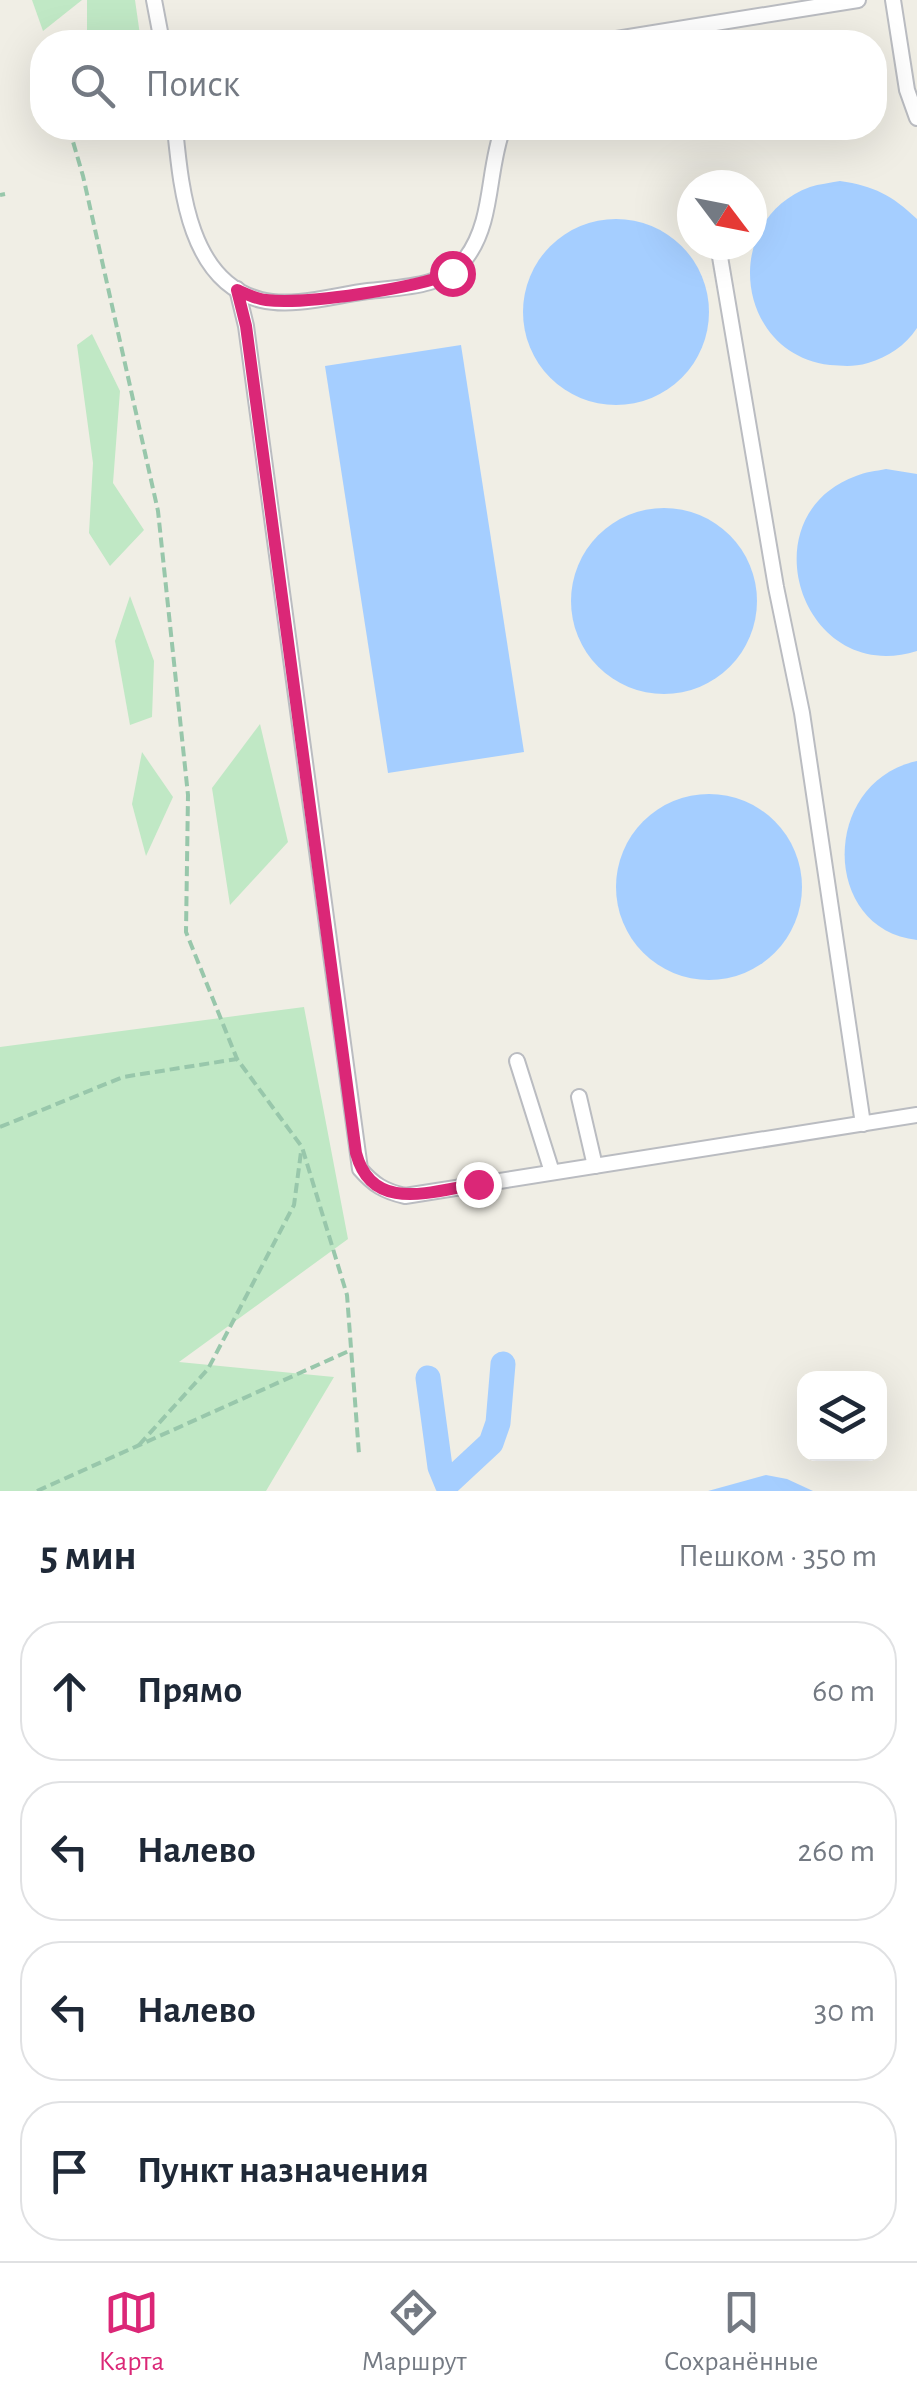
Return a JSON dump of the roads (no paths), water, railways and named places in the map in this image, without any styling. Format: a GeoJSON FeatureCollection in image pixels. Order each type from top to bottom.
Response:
{"type":"FeatureCollection","features":[{"type":"Feature","properties":{"kind":"lane"},"geometry":{"type":"LineString","coordinates":[[154,0],[160,30]]}},
{"type":"Feature","properties":{"kind":"lane"},"geometry":{"type":"LineString","coordinates":[[672,30],[858,0]]}},
{"type":"Feature","properties":{"kind":"lane"},"geometry":{"type":"LineString","coordinates":[[893,0],[907,90],[917,118]]}},
{"type":"Feature","properties":{"kind":"lane"},"geometry":{"type":"LineString","coordinates":[[178,140],[191,224],[202,254],[218,276],[237,290],[262,300],[288,302],[428,283],[452,273],[478,240],[499,140]]}},
{"type":"Feature","properties":{"kind":"lane"},"geometry":{"type":"LineString","coordinates":[[721,260],[776,588],[802,714],[864,1124]]}},
{"type":"Feature","properties":{"kind":"lane"},"geometry":{"type":"LineString","coordinates":[[237,290],[246,326],[360,1168],[372,1183],[405,1196],[917,1115]]}},
{"type":"Feature","properties":{"kind":"lane"},"geometry":{"type":"LineString","coordinates":[[517,1061],[552,1172]]}},
{"type":"Feature","properties":{"kind":"lane"},"geometry":{"type":"LineString","coordinates":[[579,1097],[595,1166]]}},
{"type":"Feature","properties":{"kind":"water"},"geometry":{"type":"Polygon","coordinates":[[[840,181],[863,186],[882,193],[917,219],[917,328],[889,354],[868,363],[830,365],[798,356],[774,337],[758,313],[751,284],[752,260],[767,260],[767,221],[781,204],[810,187],[840,181]]]}},
{"type":"Feature","properties":{"kind":"water"},"geometry":{"type":"Polygon","coordinates":[[[598,221],[634,221],[667,235],[677,244],[677,260],[693,261],[707,294],[707,330],[693,363],[667,389],[634,403],[598,403],[565,389],[539,363],[525,330],[525,294],[539,261],[565,235],[598,221]]]}},
{"type":"Feature","properties":{"kind":"water"},"geometry":{"type":"Polygon","coordinates":[[[461,345],[524,752],[388,773],[325,366],[461,345]]]}},
{"type":"Feature","properties":{"kind":"water"},"geometry":{"type":"Polygon","coordinates":[[[886,469],[917,474],[917,651],[877,655],[843,644],[818,622],[802,592],[797,558],[803,525],[822,496],[856,476],[886,469]]]}},
{"type":"Feature","properties":{"kind":"water"},"geometry":{"type":"Polygon","coordinates":[[[664,508],[699,515],[729,536],[750,566],[757,601],[750,636],[729,666],[699,687],[664,694],[629,687],[599,666],[578,636],[571,601],[578,566],[599,536],[629,515],[664,508]]]}},
{"type":"Feature","properties":{"kind":"water"},"geometry":{"type":"Polygon","coordinates":[[[917,761],[917,940],[885,930],[863,911],[849,885],[845,855],[849,824],[863,796],[885,774],[917,761]]]}},
{"type":"Feature","properties":{"kind":"water"},"geometry":{"type":"Polygon","coordinates":[[[709,794],[744,801],[774,822],[795,852],[802,887],[795,922],[774,952],[744,973],[709,980],[674,973],[644,952],[623,922],[616,887],[623,852],[644,822],[674,801],[709,794]]]}},
{"type":"Feature","properties":{"kind":"water"},"geometry":{"type":"Polygon","coordinates":[[[766,1475],[813,1491],[708,1491],[766,1475]]]}},
{"type":"Feature","properties":{"kind":"waterway"},"geometry":{"type":"LineString","coordinates":[[428,1378],[440,1467],[447,1484],[491,1443],[498,1423],[503,1364]]}}]}
